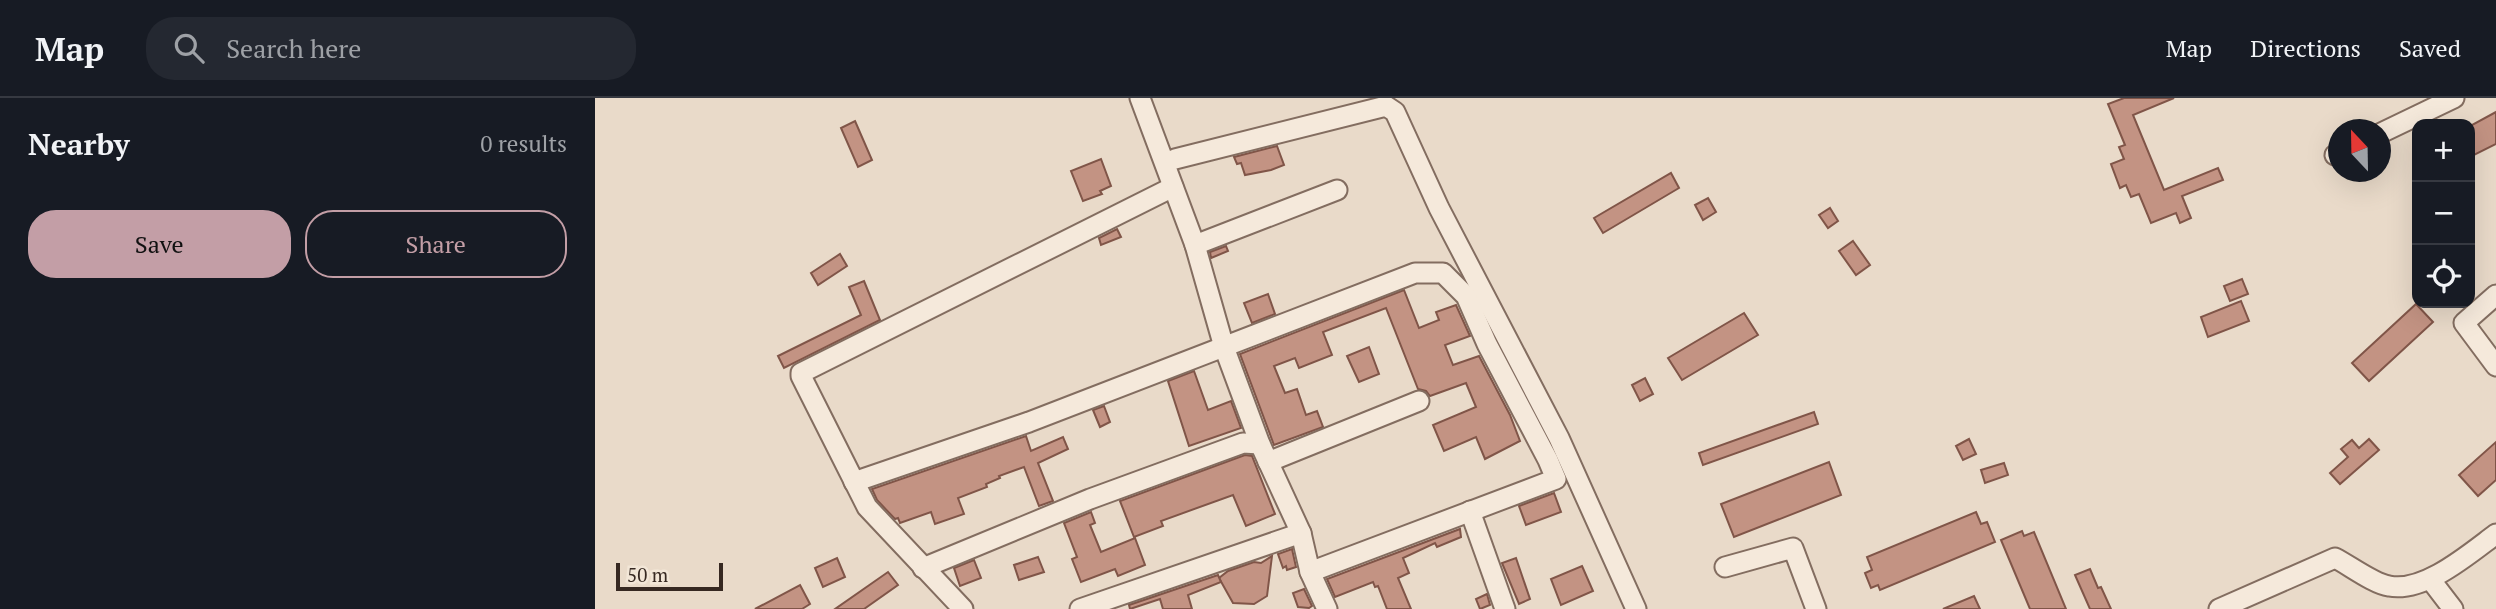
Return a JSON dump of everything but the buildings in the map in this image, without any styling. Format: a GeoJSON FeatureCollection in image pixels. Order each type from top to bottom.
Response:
{"type":"FeatureCollection","features":[{"type":"Feature","properties":{"kind":"street"},"geometry":{"type":"LineString","coordinates":[[1140,98],[1195,245],[1224,347],[1260,444],[1301,533],[1310,572],[1327,609]]}},
{"type":"Feature","properties":{"kind":"street"},"geometry":{"type":"LineString","coordinates":[[2391,128],[2454,98]]}},
{"type":"Feature","properties":{"kind":"street"},"geometry":{"type":"LineString","coordinates":[[1175,159],[1375,103],[1395,112],[1439,208],[1559,438],[1636,609]]}},
{"type":"Feature","properties":{"kind":"street"},"geometry":{"type":"LineString","coordinates":[[963,609],[867,507],[801,373],[1174,187]]}},
{"type":"Feature","properties":{"kind":"street"},"geometry":{"type":"LineString","coordinates":[[1195,245],[1337,190]]}},
{"type":"Feature","properties":{"kind":"street"},"geometry":{"type":"LineString","coordinates":[[855,482],[1029,422],[1415,273],[1443,273],[1466,296],[1487,344],[1556,479],[1310,572]]}},
{"type":"Feature","properties":{"kind":"street"},"geometry":{"type":"LineString","coordinates":[[2496,295],[2464,323],[2496,366]]}},
{"type":"Feature","properties":{"kind":"street"},"geometry":{"type":"LineString","coordinates":[[1268,462],[1419,401]]}},
{"type":"Feature","properties":{"kind":"street"},"geometry":{"type":"LineString","coordinates":[[923,568],[1090,499],[1179,466],[1243,443],[1260,444]]}},
{"type":"Feature","properties":{"kind":"street"},"geometry":{"type":"LineString","coordinates":[[1470,511],[1506,609]]}},
{"type":"Feature","properties":{"kind":"street"},"geometry":{"type":"LineString","coordinates":[[1080,609],[1301,533]]}},
{"type":"Feature","properties":{"kind":"street"},"geometry":{"type":"LineString","coordinates":[[2219,609],[2335,558],[2387,586],[2407,586],[2430,579],[2496,534]]}},
{"type":"Feature","properties":{"kind":"street"},"geometry":{"type":"LineString","coordinates":[[1725,567],[1793,548],[1816,609]]}},
{"type":"Feature","properties":{"kind":"street"},"geometry":{"type":"LineString","coordinates":[[2430,579],[2453,609]]}}]}
